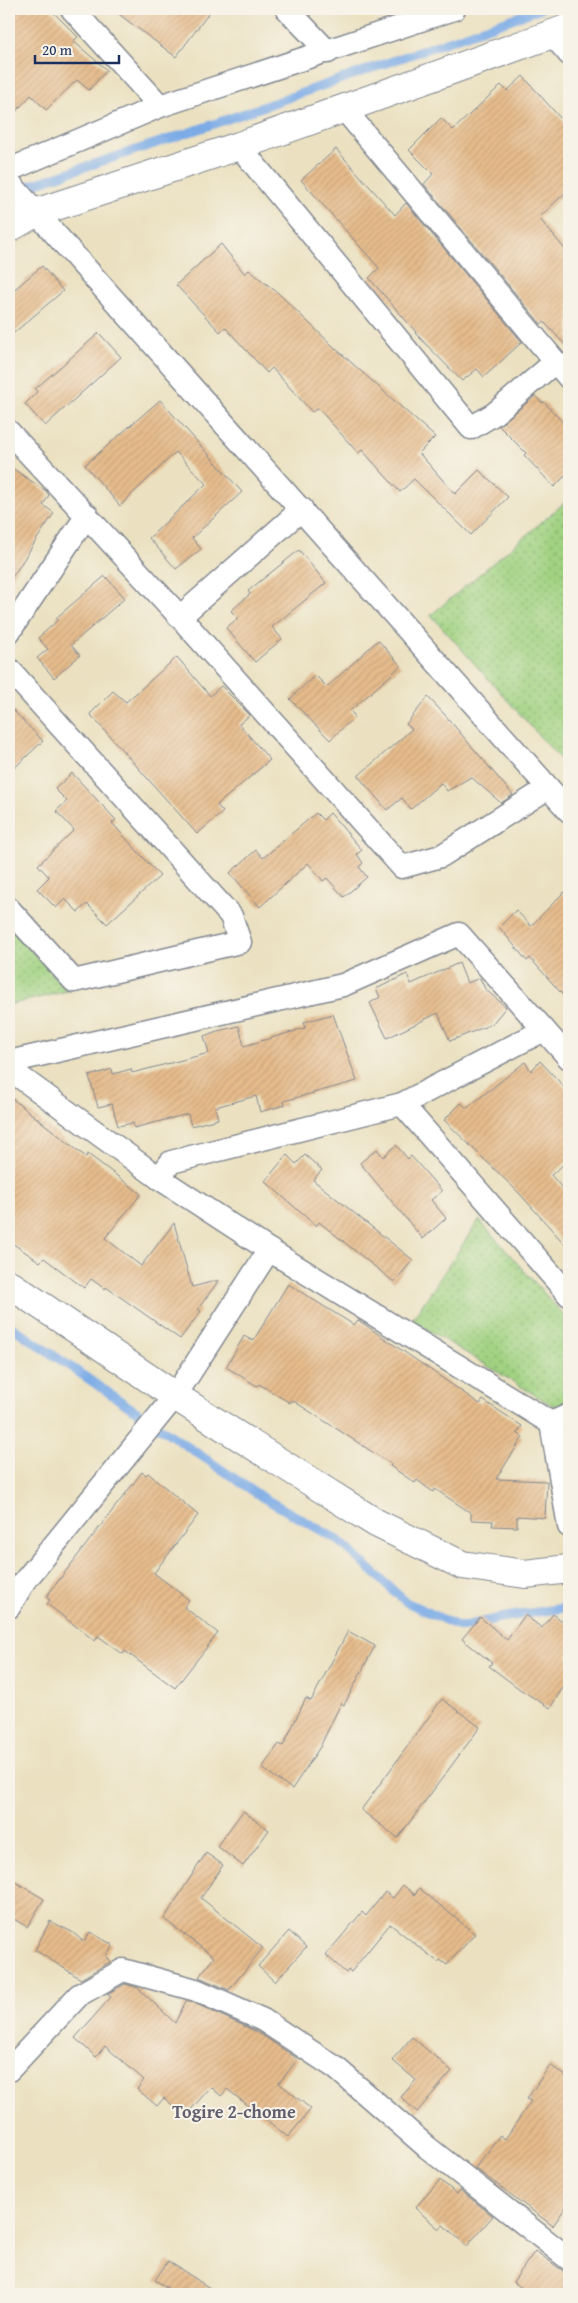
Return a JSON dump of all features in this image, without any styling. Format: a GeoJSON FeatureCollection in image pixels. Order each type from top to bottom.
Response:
{"type":"FeatureCollection","features":[{"type":"Feature","properties":{"kind":"street"},"geometry":{"type":"LineString","coordinates":[[72,9],[160,106]]}},
{"type":"Feature","properties":{"kind":"street"},"geometry":{"type":"LineString","coordinates":[[287,9],[328,52]]}},
{"type":"Feature","properties":{"kind":"street"},"geometry":{"type":"LineString","coordinates":[[9,170],[160,106],[454,9]]}},
{"type":"Feature","properties":{"kind":"street"},"geometry":{"type":"LineString","coordinates":[[9,228],[35,213],[239,146],[344,109],[564,39]]}},
{"type":"Feature","properties":{"kind":"street"},"geometry":{"type":"LineString","coordinates":[[239,146],[471,428],[562,370],[344,109]]}},
{"type":"Feature","properties":{"kind":"street"},"geometry":{"type":"LineString","coordinates":[[9,182],[569,811]]}},
{"type":"Feature","properties":{"kind":"street"},"geometry":{"type":"LineString","coordinates":[[9,432],[180,617],[402,867],[441,856],[548,788]]}},
{"type":"Feature","properties":{"kind":"street"},"geometry":{"type":"LineString","coordinates":[[180,617],[302,510]]}},
{"type":"Feature","properties":{"kind":"street"},"geometry":{"type":"LineString","coordinates":[[9,632],[87,515]]}},
{"type":"Feature","properties":{"kind":"street"},"geometry":{"type":"LineString","coordinates":[[9,669],[231,916],[240,942],[74,981],[9,909]]}},
{"type":"Feature","properties":{"kind":"street"},"geometry":{"type":"LineString","coordinates":[[9,1062],[343,984],[459,934],[569,1058]]}},
{"type":"Feature","properties":{"kind":"street"},"geometry":{"type":"LineString","coordinates":[[159,1178],[171,1162],[402,1104],[544,1030]]}},
{"type":"Feature","properties":{"kind":"street"},"geometry":{"type":"LineString","coordinates":[[9,1069],[159,1178],[269,1250],[560,1419],[569,1526]]}},
{"type":"Feature","properties":{"kind":"street"},"geometry":{"type":"LineString","coordinates":[[402,1104],[569,1295]]}},
{"type":"Feature","properties":{"kind":"street"},"geometry":{"type":"LineString","coordinates":[[9,1607],[24,1582],[168,1404],[269,1250]]}},
{"type":"Feature","properties":{"kind":"street"},"geometry":{"type":"LineString","coordinates":[[9,1284],[168,1404],[376,1523],[462,1565],[525,1574],[569,1569]]}},
{"type":"Feature","properties":{"kind":"street"},"geometry":{"type":"LineString","coordinates":[[9,2070],[79,1995],[123,1970],[196,1990],[263,2020],[336,2068],[428,2148],[569,2259]]}},
{"type":"Feature","properties":{"kind":"green space"},"geometry":{"type":"Polygon","coordinates":[[[569,499],[569,769],[431,615],[569,499]]]}},
{"type":"Feature","properties":{"kind":"green space"},"geometry":{"type":"Polygon","coordinates":[[[9,926],[67,991],[9,1005],[9,926]]]}},
{"type":"Feature","properties":{"kind":"green space"},"geometry":{"type":"Polygon","coordinates":[[[479,1220],[569,1321],[569,1407],[558,1409],[412,1320],[479,1220]]]}},
{"type":"Feature","properties":{"kind":"building"},"geometry":{"type":"Polygon","coordinates":[[[9,9],[50,9],[78,37],[73,41],[107,70],[89,90],[77,80],[46,110],[31,95],[9,119],[9,9]]]}},
{"type":"Feature","properties":{"kind":"building"},"geometry":{"type":"Polygon","coordinates":[[[112,9],[212,9],[176,57],[112,9]]]}},
{"type":"Feature","properties":{"kind":"building"},"geometry":{"type":"Polygon","coordinates":[[[523,76],[569,128],[569,189],[539,218],[569,254],[569,349],[544,322],[541,324],[424,184],[433,174],[409,150],[441,118],[453,130],[501,85],[507,91],[523,76]]]}},
{"type":"Feature","properties":{"kind":"building"},"geometry":{"type":"Polygon","coordinates":[[[336,149],[395,215],[406,203],[522,342],[484,377],[477,369],[462,381],[415,333],[369,278],[379,268],[301,180],[336,149]]]}},
{"type":"Feature","properties":{"kind":"building"},"geometry":{"type":"Polygon","coordinates":[[[221,244],[245,274],[249,270],[278,293],[335,348],[435,437],[419,453],[455,494],[479,470],[508,497],[471,535],[414,479],[400,492],[362,450],[358,453],[318,408],[312,412],[272,368],[267,373],[225,327],[220,332],[176,285],[221,244]]]}},
{"type":"Feature","properties":{"kind":"building"},"geometry":{"type":"Polygon","coordinates":[[[42,266],[63,291],[9,337],[9,294],[42,266]]]}},
{"type":"Feature","properties":{"kind":"building"},"geometry":{"type":"Polygon","coordinates":[[[99,333],[121,357],[45,426],[25,404],[37,392],[35,389],[99,333]]]}},
{"type":"Feature","properties":{"kind":"building"},"geometry":{"type":"Polygon","coordinates":[[[535,396],[542,403],[543,401],[569,429],[569,472],[554,487],[524,455],[526,453],[499,426],[535,396]]]}},
{"type":"Feature","properties":{"kind":"building"},"geometry":{"type":"Polygon","coordinates":[[[160,400],[242,492],[192,538],[201,549],[176,569],[149,538],[206,484],[176,452],[120,506],[85,465],[160,400]]]}},
{"type":"Feature","properties":{"kind":"building"},"geometry":{"type":"Polygon","coordinates":[[[9,466],[46,491],[49,495],[43,505],[54,513],[9,582],[9,466]]]}},
{"type":"Feature","properties":{"kind":"building"},"geometry":{"type":"Polygon","coordinates":[[[299,550],[326,583],[272,627],[282,639],[255,662],[226,628],[238,618],[231,611],[250,594],[248,591],[299,550]]]}},
{"type":"Feature","properties":{"kind":"building"},"geometry":{"type":"Polygon","coordinates":[[[105,576],[125,598],[71,645],[80,655],[54,678],[37,658],[48,649],[38,638],[58,620],[56,618],[105,576]]]}},
{"type":"Feature","properties":{"kind":"building"},"geometry":{"type":"Polygon","coordinates":[[[378,640],[401,666],[350,711],[355,716],[330,740],[290,699],[315,675],[327,687],[378,640]]]}},
{"type":"Feature","properties":{"kind":"building"},"geometry":{"type":"Polygon","coordinates":[[[177,657],[210,696],[221,686],[250,715],[239,724],[270,760],[217,805],[223,812],[197,834],[90,714],[113,691],[126,702],[177,657]]]}},
{"type":"Feature","properties":{"kind":"building"},"geometry":{"type":"Polygon","coordinates":[[[428,697],[513,795],[501,803],[471,777],[447,791],[441,783],[411,809],[402,798],[387,810],[358,776],[412,729],[406,724],[428,697]]]}},
{"type":"Feature","properties":{"kind":"building"},"geometry":{"type":"Polygon","coordinates":[[[9,706],[43,741],[9,773],[9,706]]]}},
{"type":"Feature","properties":{"kind":"building"},"geometry":{"type":"Polygon","coordinates":[[[72,773],[116,820],[112,823],[160,876],[107,924],[87,904],[78,912],[65,899],[56,908],[37,889],[49,877],[38,865],[74,830],[56,811],[67,801],[55,789],[72,773]]]}},
{"type":"Feature","properties":{"kind":"building"},"geometry":{"type":"Polygon","coordinates":[[[316,813],[323,820],[330,813],[362,850],[357,854],[363,863],[359,867],[367,877],[344,897],[327,878],[323,881],[308,863],[260,907],[230,873],[256,850],[263,858],[316,813]]]}},
{"type":"Feature","properties":{"kind":"building"},"geometry":{"type":"Polygon","coordinates":[[[569,887],[569,1002],[530,958],[527,961],[499,927],[516,910],[531,926],[569,887]]]}},
{"type":"Feature","properties":{"kind":"building"},"geometry":{"type":"Polygon","coordinates":[[[459,963],[467,983],[480,978],[485,989],[506,1007],[492,1024],[450,1041],[438,1013],[387,1038],[370,1003],[380,997],[376,989],[407,974],[411,984],[459,963]]]}},
{"type":"Feature","properties":{"kind":"building"},"geometry":{"type":"Polygon","coordinates":[[[333,1014],[357,1081],[284,1101],[285,1105],[260,1112],[256,1096],[215,1107],[218,1119],[191,1126],[188,1114],[134,1128],[133,1123],[118,1126],[112,1104],[98,1107],[89,1076],[112,1069],[113,1074],[131,1069],[132,1073],[209,1053],[204,1036],[217,1031],[239,1026],[244,1046],[305,1028],[304,1022],[333,1014]]]}},
{"type":"Feature","properties":{"kind":"building"},"geometry":{"type":"Polygon","coordinates":[[[540,1061],[569,1092],[569,1160],[551,1175],[569,1196],[569,1249],[519,1193],[444,1120],[461,1103],[467,1108],[525,1062],[531,1071],[540,1061]]]}},
{"type":"Feature","properties":{"kind":"building"},"geometry":{"type":"Polygon","coordinates":[[[9,1096],[86,1157],[88,1154],[141,1194],[105,1238],[141,1266],[174,1223],[192,1287],[219,1280],[198,1309],[201,1311],[180,1339],[106,1287],[105,1289],[91,1279],[84,1288],[44,1258],[40,1262],[9,1241],[9,1096]]]}},
{"type":"Feature","properties":{"kind":"building"},"geometry":{"type":"Polygon","coordinates":[[[396,1145],[408,1159],[411,1156],[442,1191],[431,1200],[446,1218],[423,1239],[360,1163],[377,1149],[383,1157],[396,1145]]]}},
{"type":"Feature","properties":{"kind":"building"},"geometry":{"type":"Polygon","coordinates":[[[287,1155],[296,1164],[305,1155],[322,1170],[313,1180],[413,1260],[394,1282],[319,1222],[316,1226],[265,1181],[287,1155]]]}},
{"type":"Feature","properties":{"kind":"building"},"geometry":{"type":"Polygon","coordinates":[[[288,1284],[354,1325],[358,1320],[480,1404],[483,1400],[522,1426],[517,1433],[523,1437],[496,1479],[547,1481],[545,1518],[517,1516],[517,1527],[492,1526],[493,1521],[471,1520],[471,1513],[435,1489],[433,1492],[417,1480],[415,1483],[390,1466],[391,1464],[292,1400],[290,1403],[226,1367],[244,1336],[253,1341],[288,1284]]]}},
{"type":"Feature","properties":{"kind":"building"},"geometry":{"type":"Polygon","coordinates":[[[142,1472],[146,1475],[148,1473],[198,1515],[154,1573],[189,1600],[184,1607],[218,1633],[175,1688],[125,1651],[123,1654],[98,1636],[95,1641],[47,1604],[50,1600],[46,1597],[142,1472]]]}},
{"type":"Feature","properties":{"kind":"building"},"geometry":{"type":"Polygon","coordinates":[[[553,1614],[569,1626],[569,1678],[550,1708],[521,1690],[489,1666],[492,1663],[462,1639],[480,1617],[507,1640],[525,1615],[542,1628],[553,1614]]]}},
{"type":"Feature","properties":{"kind":"building"},"geometry":{"type":"Polygon","coordinates":[[[348,1631],[375,1646],[344,1705],[341,1703],[320,1747],[292,1789],[262,1768],[279,1744],[283,1746],[306,1698],[311,1701],[348,1631]]]}},
{"type":"Feature","properties":{"kind":"building"},"geometry":{"type":"Polygon","coordinates":[[[442,1699],[480,1727],[398,1838],[361,1810],[442,1699]]]}},
{"type":"Feature","properties":{"kind":"building"},"geometry":{"type":"Polygon","coordinates":[[[243,1811],[269,1830],[243,1866],[217,1846],[243,1811]]]}},
{"type":"Feature","properties":{"kind":"building"},"geometry":{"type":"Polygon","coordinates":[[[206,1853],[223,1865],[201,1898],[263,1948],[229,1990],[199,1977],[214,1957],[164,1919],[206,1853]]]}},
{"type":"Feature","properties":{"kind":"building"},"geometry":{"type":"Polygon","coordinates":[[[9,1878],[44,1899],[27,1927],[9,1916],[9,1878]]]}},
{"type":"Feature","properties":{"kind":"building"},"geometry":{"type":"Polygon","coordinates":[[[403,1885],[415,1895],[419,1888],[475,1934],[447,1965],[440,1960],[438,1962],[390,1924],[351,1972],[348,1970],[346,1973],[326,1955],[362,1912],[366,1916],[385,1892],[393,1898],[403,1885]]]}},
{"type":"Feature","properties":{"kind":"building"},"geometry":{"type":"Polygon","coordinates":[[[50,1921],[72,1932],[84,1942],[90,1932],[113,1945],[106,1956],[111,1961],[81,1979],[35,1950],[50,1921]]]}},
{"type":"Feature","properties":{"kind":"building"},"geometry":{"type":"Polygon","coordinates":[[[289,1931],[306,1947],[275,1982],[258,1966],[289,1931]]]}},
{"type":"Feature","properties":{"kind":"building"},"geometry":{"type":"Polygon","coordinates":[[[125,1984],[138,1988],[175,2023],[186,2001],[192,2002],[257,2032],[298,2059],[279,2083],[311,2109],[288,2137],[227,2089],[221,2096],[211,2087],[185,2116],[164,2098],[157,2106],[137,2089],[144,2080],[105,2046],[96,2057],[75,2038],[111,1997],[107,1994],[125,1984]]]}},
{"type":"Feature","properties":{"kind":"building"},"geometry":{"type":"Polygon","coordinates":[[[412,2037],[452,2071],[417,2112],[401,2097],[416,2080],[392,2060],[412,2037]]]}},
{"type":"Feature","properties":{"kind":"building"},"geometry":{"type":"Polygon","coordinates":[[[550,2065],[569,2078],[569,2202],[553,2226],[475,2168],[500,2135],[505,2139],[531,2101],[527,2099],[550,2065]]]}},
{"type":"Feature","properties":{"kind":"building"},"geometry":{"type":"Polygon","coordinates":[[[440,2180],[457,2194],[460,2190],[493,2216],[467,2246],[443,2225],[439,2229],[415,2208],[440,2180]]]}},
{"type":"Feature","properties":{"kind":"building"},"geometry":{"type":"Polygon","coordinates":[[[535,2251],[569,2275],[569,2284],[562,2294],[531,2294],[513,2282],[535,2251]]]}},
{"type":"Feature","properties":{"kind":"building"},"geometry":{"type":"Polygon","coordinates":[[[168,2261],[219,2294],[177,2294],[155,2280],[168,2261]]]}},
{"type":"Feature","properties":{"kind":"waterway"},"geometry":{"type":"LineString","coordinates":[[16,190],[208,126],[540,9]]}},
{"type":"Feature","properties":{"kind":"waterway"},"geometry":{"type":"LineString","coordinates":[[9,1325],[262,1497],[338,1540],[406,1602],[460,1627],[500,1618],[569,1607]]}},
{"type":"Feature","properties":{"kind":"district","name":"Togire 2-chome"},"geometry":{"type":"Point","coordinates":[234,2111]}}]}
